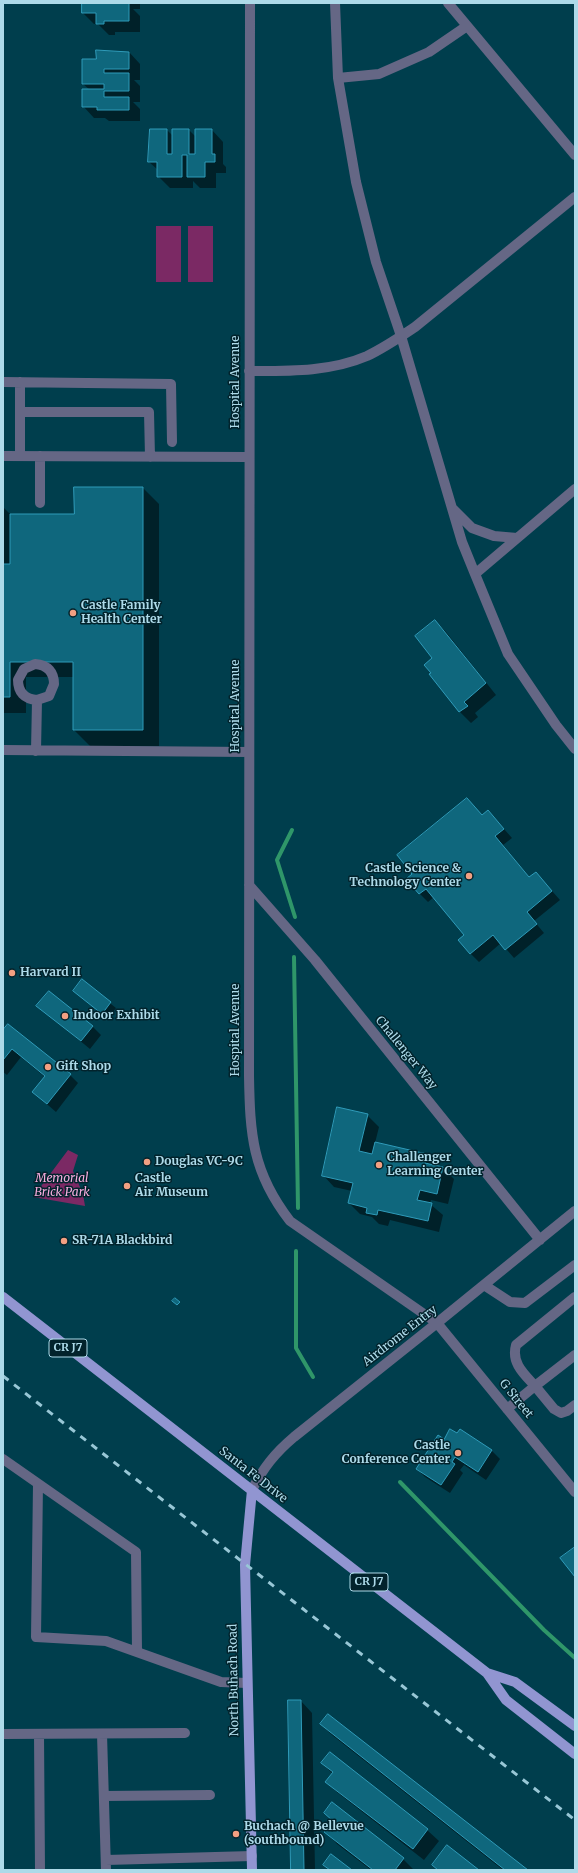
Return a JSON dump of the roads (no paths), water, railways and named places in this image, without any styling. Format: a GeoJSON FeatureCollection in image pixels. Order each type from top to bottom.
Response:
{"type":"FeatureCollection","features":[{"type":"Feature","properties":{"kind":"main road","name":"Santa Fe Drive"},"geometry":{"type":"LineString","coordinates":[[3,1297],[252,1490],[293,1524],[487,1673],[506,1700],[575,1754]]}},
{"type":"Feature","properties":{"kind":"main road","name":"North Buhach Road"},"geometry":{"type":"LineString","coordinates":[[252,1490],[245,1565],[252,1870]]}},
{"type":"Feature","properties":{"kind":"main road","name":"Santa Fe Drive"},"geometry":{"type":"LineString","coordinates":[[487,1673],[515,1682],[575,1726]]}},
{"type":"Feature","properties":{"kind":"street","name":"Hospital Avenue"},"geometry":{"type":"LineString","coordinates":[[250,3],[250,1122],[258,1164],[276,1203],[290,1220],[437,1324]]}},
{"type":"Feature","properties":{"kind":"street"},"geometry":{"type":"LineString","coordinates":[[335,3],[338,78],[356,182],[376,262],[401,336],[462,542],[508,654],[556,725],[575,749]]}},
{"type":"Feature","properties":{"kind":"street"},"geometry":{"type":"LineString","coordinates":[[448,3],[575,155]]}},
{"type":"Feature","properties":{"kind":"street"},"geometry":{"type":"LineString","coordinates":[[338,78],[379,74],[429,52],[467,26]]}},
{"type":"Feature","properties":{"kind":"street"},"geometry":{"type":"LineString","coordinates":[[249,371],[301,371],[343,363],[367,356],[415,327],[575,197]]}},
{"type":"Feature","properties":{"kind":"street"},"geometry":{"type":"LineString","coordinates":[[3,382],[171,384],[172,442]]}},
{"type":"Feature","properties":{"kind":"street"},"geometry":{"type":"LineString","coordinates":[[20,382],[20,456]]}},
{"type":"Feature","properties":{"kind":"street"},"geometry":{"type":"LineString","coordinates":[[20,412],[149,412],[150,456]]}},
{"type":"Feature","properties":{"kind":"street"},"geometry":{"type":"LineString","coordinates":[[3,456],[249,457]]}},
{"type":"Feature","properties":{"kind":"street"},"geometry":{"type":"LineString","coordinates":[[40,456],[40,503]]}},
{"type":"Feature","properties":{"kind":"street"},"geometry":{"type":"LineString","coordinates":[[475,574],[575,489]]}},
{"type":"Feature","properties":{"kind":"street"},"geometry":{"type":"LineString","coordinates":[[452,508],[472,528],[494,536],[517,538]]}},
{"type":"Feature","properties":{"kind":"street"},"geometry":{"type":"LineString","coordinates":[[36,751],[37,700]]}},
{"type":"Feature","properties":{"kind":"street"},"geometry":{"type":"LineString","coordinates":[[3,750],[249,752]]}},
{"type":"Feature","properties":{"kind":"street","name":"Challenger Way"},"geometry":{"type":"LineString","coordinates":[[249,885],[315,960],[540,1240]]}},
{"type":"Feature","properties":{"kind":"street","name":"Airdrome Entry"},"geometry":{"type":"LineString","coordinates":[[252,1490],[266,1465],[276,1452],[318,1416],[437,1324],[575,1210]]}},
{"type":"Feature","properties":{"kind":"street"},"geometry":{"type":"LineString","coordinates":[[484,1285],[510,1302],[526,1303],[575,1265]]}},
{"type":"Feature","properties":{"kind":"street"},"geometry":{"type":"LineString","coordinates":[[575,1297],[516,1345],[514,1356],[516,1365],[554,1409],[561,1413],[567,1411],[575,1405]]}},
{"type":"Feature","properties":{"kind":"street","name":"G Street"},"geometry":{"type":"LineString","coordinates":[[437,1324],[575,1492]]}},
{"type":"Feature","properties":{"kind":"street"},"geometry":{"type":"LineString","coordinates":[[507,1409],[575,1356]]}},
{"type":"Feature","properties":{"kind":"street"},"geometry":{"type":"LineString","coordinates":[[3,1459],[136,1552],[137,1652]]}},
{"type":"Feature","properties":{"kind":"street"},"geometry":{"type":"LineString","coordinates":[[38,1484],[36,1637],[106,1641],[221,1682],[247,1683]]}},
{"type":"Feature","properties":{"kind":"street"},"geometry":{"type":"LineString","coordinates":[[3,1734],[185,1733]]}},
{"type":"Feature","properties":{"kind":"street"},"geometry":{"type":"LineString","coordinates":[[38,1734],[40,1870]]}},
{"type":"Feature","properties":{"kind":"street"},"geometry":{"type":"LineString","coordinates":[[102,1734],[106,1865],[252,1856]]}},
{"type":"Feature","properties":{"kind":"street"},"geometry":{"type":"LineString","coordinates":[[104,1796],[210,1795]]}},
{"type":"Feature","properties":{"kind":"waterway"},"geometry":{"type":"LineString","coordinates":[[292,830],[277,860],[295,917]]}},
{"type":"Feature","properties":{"kind":"waterway"},"geometry":{"type":"LineString","coordinates":[[294,957],[298,1208]]}},
{"type":"Feature","properties":{"kind":"waterway"},"geometry":{"type":"LineString","coordinates":[[296,1251],[296,1348],[313,1377]]}},
{"type":"Feature","properties":{"kind":"waterway"},"geometry":{"type":"LineString","coordinates":[[400,1482],[544,1630],[575,1658]]}},
{"type":"Feature","properties":{"kind":"railway"},"geometry":{"type":"LineString","coordinates":[[3,1376],[575,1820]]}},
{"type":"Feature","properties":{"kind":"place","name":"Castle Family Health Center"},"geometry":{"type":"Point","coordinates":[73,613]}},
{"type":"Feature","properties":{"kind":"place","name":"Castle Science & Technology Center"},"geometry":{"type":"Point","coordinates":[469,876]}},
{"type":"Feature","properties":{"kind":"place","name":"Harvard II"},"geometry":{"type":"Point","coordinates":[12,973]}},
{"type":"Feature","properties":{"kind":"place","name":"Indoor Exhibit"},"geometry":{"type":"Point","coordinates":[65,1016]}},
{"type":"Feature","properties":{"kind":"place","name":"Gift Shop"},"geometry":{"type":"Point","coordinates":[48,1067]}},
{"type":"Feature","properties":{"kind":"place","name":"Douglas VC-9C"},"geometry":{"type":"Point","coordinates":[147,1162]}},
{"type":"Feature","properties":{"kind":"place","name":"Challenger Learning Center"},"geometry":{"type":"Point","coordinates":[379,1165]}},
{"type":"Feature","properties":{"kind":"place","name":"Castle Air Museum"},"geometry":{"type":"Point","coordinates":[127,1186]}},
{"type":"Feature","properties":{"kind":"place","name":"SR-71A Blackbird"},"geometry":{"type":"Point","coordinates":[64,1241]}},
{"type":"Feature","properties":{"kind":"place","name":"Castle Conference Center"},"geometry":{"type":"Point","coordinates":[458,1453]}},
{"type":"Feature","properties":{"kind":"place","name":"Buchach @ Bellevue (southbound)"},"geometry":{"type":"Point","coordinates":[236,1834]}},
{"type":"Feature","properties":{"kind":"park label","name":"Memorial Brick Park"},"geometry":{"type":"Point","coordinates":[62,1186]}}]}
